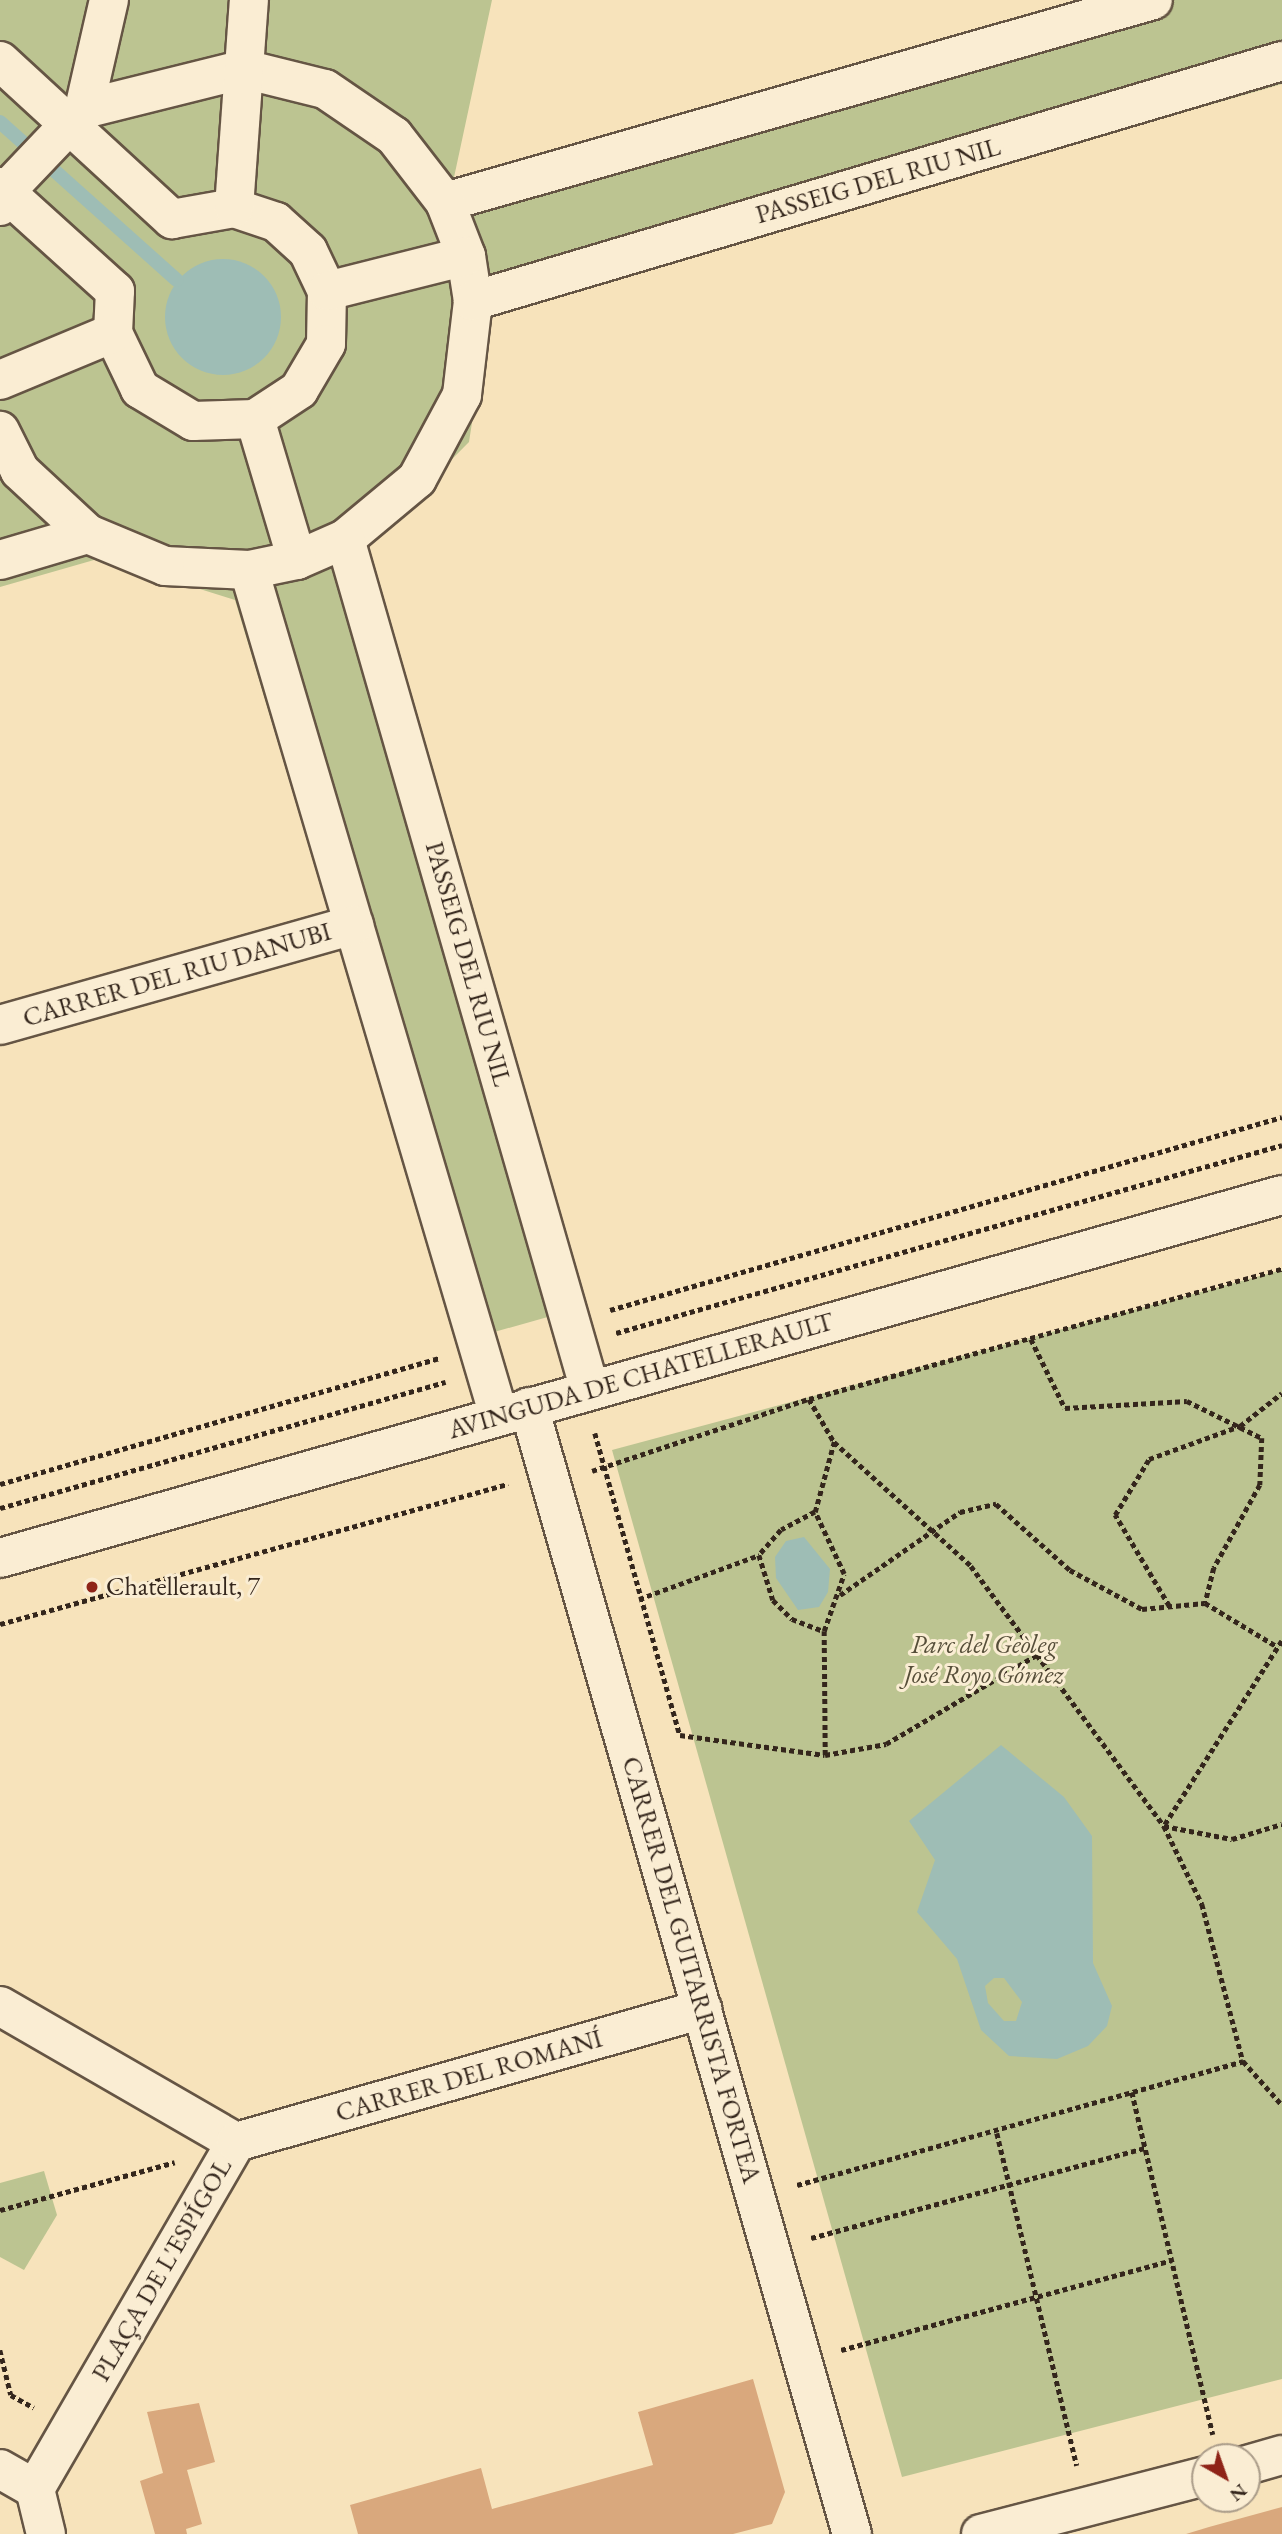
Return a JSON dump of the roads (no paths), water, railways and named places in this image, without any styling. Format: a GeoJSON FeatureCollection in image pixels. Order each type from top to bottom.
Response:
{"type":"FeatureCollection","features":[{"type":"Feature","properties":{"kind":"street"},"geometry":{"type":"LineString","coordinates":[[34,162],[109,0]]}},
{"type":"Feature","properties":{"kind":"street"},"geometry":{"type":"LineString","coordinates":[[234,208],[249,0]]}},
{"type":"Feature","properties":{"kind":"street"},"geometry":{"type":"LineString","coordinates":[[445,202],[1153,0]]}},
{"type":"Feature","properties":{"kind":"street"},"geometry":{"type":"LineString","coordinates":[[0,61],[34,162],[115,291],[113,333],[140,389],[193,421],[255,419],[299,390],[326,344],[327,291],[300,244],[276,222],[234,208],[172,219],[34,162]]}},
{"type":"Feature","properties":{"kind":"street","name":"PASSEIG DEL RIU NIL"},"geometry":{"type":"LineString","coordinates":[[473,301],[1282,61]]}},
{"type":"Feature","properties":{"kind":"street"},"geometry":{"type":"LineString","coordinates":[[0,431],[20,471],[88,534],[165,566],[249,570],[297,560],[345,539],[417,479],[462,395],[473,301],[466,256],[445,202],[394,136],[325,89],[244,69],[34,162]]}},
{"type":"Feature","properties":{"kind":"street"},"geometry":{"type":"LineString","coordinates":[[327,291],[466,256]]}},
{"type":"Feature","properties":{"kind":"street"},"geometry":{"type":"LineString","coordinates":[[0,380],[113,333]]}},
{"type":"Feature","properties":{"kind":"street"},"geometry":{"type":"LineString","coordinates":[[255,419],[297,560]]}},
{"type":"Feature","properties":{"kind":"street"},"geometry":{"type":"LineString","coordinates":[[0,560],[88,534]]}},
{"type":"Feature","properties":{"kind":"street","name":"PASSEIG DEL RIU NIL"},"geometry":{"type":"LineString","coordinates":[[345,539],[590,1390]]}},
{"type":"Feature","properties":{"kind":"street"},"geometry":{"type":"LineString","coordinates":[[249,570],[481,1359],[514,1412]]}},
{"type":"Feature","properties":{"kind":"street","name":"CARRER DEL RIU DANUBI"},"geometry":{"type":"LineString","coordinates":[[0,1025],[354,925]]}},
{"type":"Feature","properties":{"kind":"street","name":"AVINGUDA DE CHATELLERAULT"},"geometry":{"type":"LineString","coordinates":[[0,1558],[1282,1195]]}},
{"type":"Feature","properties":{"kind":"street","name":"CARRER DEL GUITARRISTA FORTEA"},"geometry":{"type":"LineString","coordinates":[[514,1412],[551,1484],[852,2534]]}},
{"type":"Feature","properties":{"kind":"street","name":"PLAÇA DE L'ESPÍGOL"},"geometry":{"type":"LineString","coordinates":[[0,2006],[236,2142],[35,2489]]}},
{"type":"Feature","properties":{"kind":"street","name":"CARRER DEL ROMANÍ"},"geometry":{"type":"LineString","coordinates":[[236,2142],[702,2009]]}},
{"type":"Feature","properties":{"kind":"street"},"geometry":{"type":"LineString","coordinates":[[1261,2461],[1282,2455]]}},
{"type":"Feature","properties":{"kind":"street"},"geometry":{"type":"LineString","coordinates":[[981,2534],[1086,2506],[1191,2467]]}},
{"type":"Feature","properties":{"kind":"street"},"geometry":{"type":"LineString","coordinates":[[0,2469],[35,2489],[46,2534]]}},
{"type":"Feature","properties":{"kind":"water"},"geometry":{"type":"Polygon","coordinates":[[[223,259],[245,264],[264,276],[276,295],[281,317],[276,339],[264,358],[245,370],[223,375],[201,370],[182,358],[170,339],[165,317],[170,295],[182,276],[201,264],[223,259]]]}},
{"type":"Feature","properties":{"kind":"water"},"geometry":{"type":"Polygon","coordinates":[[[804,1537],[830,1569],[828,1592],[819,1607],[798,1610],[776,1578],[775,1557],[786,1541],[804,1537]]]}},
{"type":"Feature","properties":{"kind":"water"},"geometry":{"type":"Polygon","coordinates":[[[1001,1745],[1064,1797],[1092,1836],[1093,1963],[1112,2006],[1107,2026],[1088,2046],[1057,2059],[1009,2056],[981,2030],[957,1959],[917,1912],[935,1860],[909,1821],[1001,1745]],[[994,1978],[985,1986],[988,2003],[1004,2021],[1016,2021],[1022,2002],[1004,1978],[994,1978]]]}},
{"type":"Feature","properties":{"kind":"waterway"},"geometry":{"type":"LineString","coordinates":[[0,122],[177,280]]}},
{"type":"Feature","properties":{"kind":"place","name":"Chatellerault, 7"},"geometry":{"type":"Point","coordinates":[92,1587]}},
{"type":"Feature","properties":{"kind":"park label","name":"Parc del Geòleg José Royo Gómez"},"geometry":{"type":"Point","coordinates":[984,1660]}}]}
